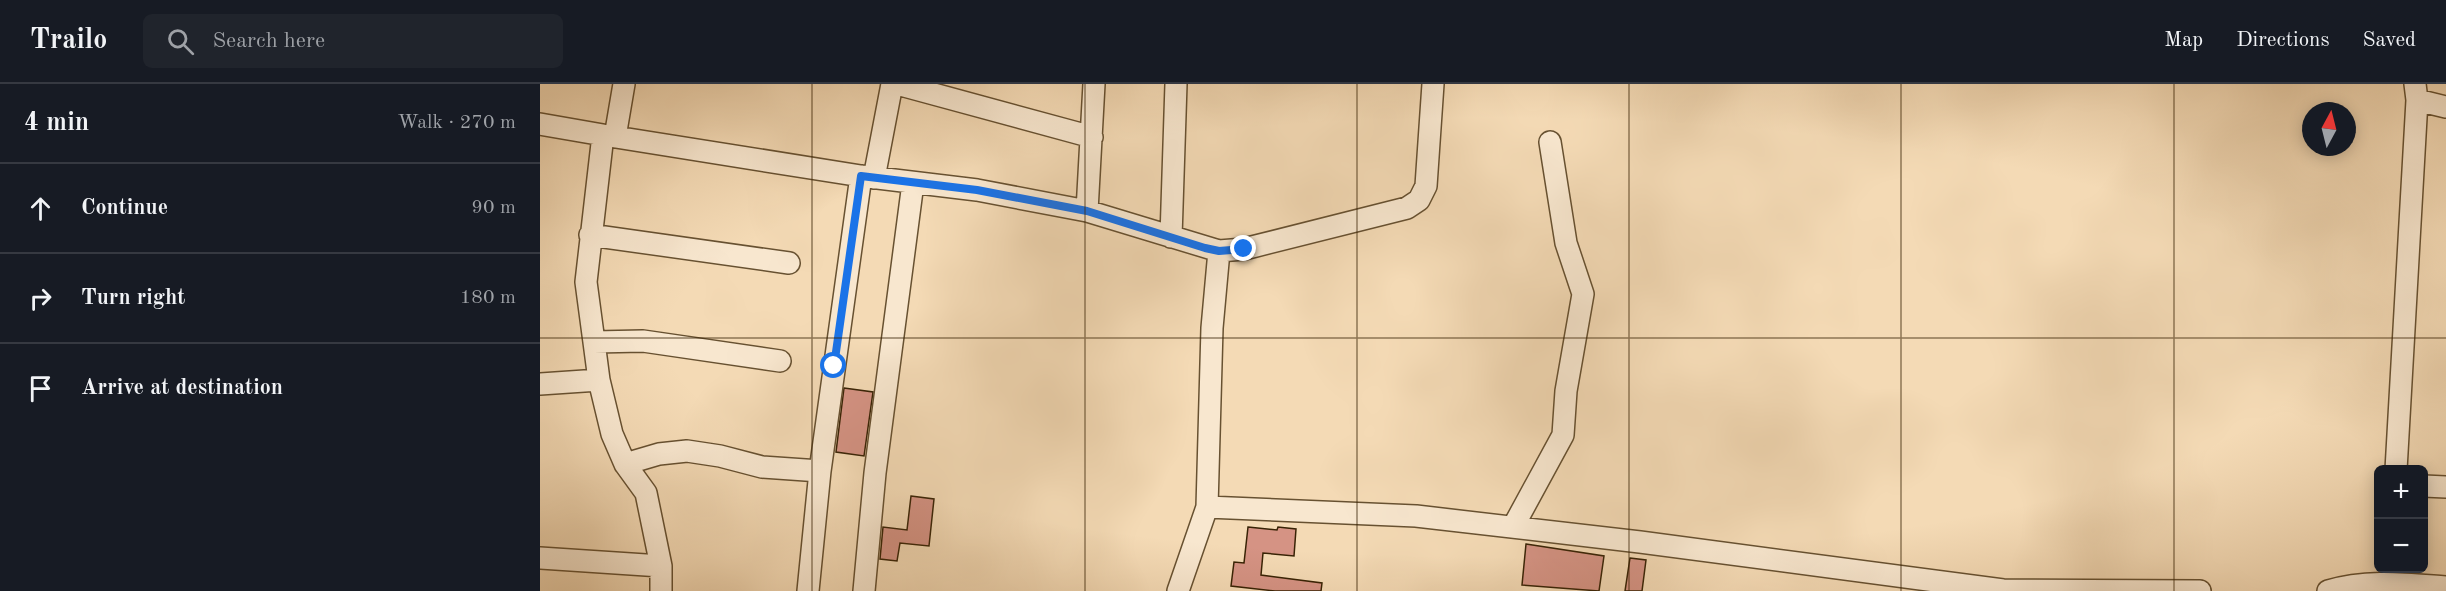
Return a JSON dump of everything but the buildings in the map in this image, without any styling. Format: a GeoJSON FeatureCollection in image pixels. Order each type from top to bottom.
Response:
{"type":"FeatureCollection","features":[{"type":"Feature","properties":{"kind":"street"},"geometry":{"type":"LineString","coordinates":[[624,84],[609,136],[590,235],[586,282],[599,380],[612,434],[624,464],[646,493],[661,566],[661,591]]}},
{"type":"Feature","properties":{"kind":"street"},"geometry":{"type":"LineString","coordinates":[[808,591],[820,471],[867,177],[892,84]]}},
{"type":"Feature","properties":{"kind":"street"},"geometry":{"type":"LineString","coordinates":[[897,84],[1092,137]]}},
{"type":"Feature","properties":{"kind":"street"},"geometry":{"type":"LineString","coordinates":[[1087,211],[1094,84]]}},
{"type":"Feature","properties":{"kind":"street"},"geometry":{"type":"LineString","coordinates":[[1171,237],[1176,84]]}},
{"type":"Feature","properties":{"kind":"street"},"geometry":{"type":"LineString","coordinates":[[540,124],[867,177],[977,190],[1087,211],[1219,251],[1244,249],[1407,208],[1419,200],[1426,186],[1433,84]]}},
{"type":"Feature","properties":{"kind":"street"},"geometry":{"type":"LineString","coordinates":[[2396,465],[2416,92],[2446,107]]}},
{"type":"Feature","properties":{"kind":"street"},"geometry":{"type":"LineString","coordinates":[[1513,527],[1563,435],[1566,391],[1583,294],[1566,243],[1550,142]]}},
{"type":"Feature","properties":{"kind":"street"},"geometry":{"type":"LineString","coordinates":[[864,591],[875,473],[913,183]]}},
{"type":"Feature","properties":{"kind":"street"},"geometry":{"type":"LineString","coordinates":[[590,235],[789,263]]}},
{"type":"Feature","properties":{"kind":"street"},"geometry":{"type":"LineString","coordinates":[[1178,591],[1207,507],[1212,328],[1219,251]]}},
{"type":"Feature","properties":{"kind":"street"},"geometry":{"type":"LineString","coordinates":[[594,342],[643,341],[780,361]]}},
{"type":"Feature","properties":{"kind":"street"},"geometry":{"type":"LineString","coordinates":[[540,384],[599,380]]}},
{"type":"Feature","properties":{"kind":"street"},"geometry":{"type":"LineString","coordinates":[[624,464],[659,454],[687,452],[720,456],[762,467],[820,471]]}},
{"type":"Feature","properties":{"kind":"street"},"geometry":{"type":"LineString","coordinates":[[2428,486],[2446,487]]}},
{"type":"Feature","properties":{"kind":"street"},"geometry":{"type":"LineString","coordinates":[[1207,507],[1363,513],[1513,527],[2003,591],[2200,591]]}},
{"type":"Feature","properties":{"kind":"street"},"geometry":{"type":"LineString","coordinates":[[540,558],[661,566]]}},
{"type":"Feature","properties":{"kind":"street"},"geometry":{"type":"LineString","coordinates":[[2328,591],[2361,583],[2378,582],[2446,587]]}},
{"type":"Feature","properties":{"kind":"route"},"geometry":{"type":"LineString","coordinates":[[834,366],[861,176],[977,190],[1087,211],[1205,248],[1219,251],[1244,249]]}}]}
